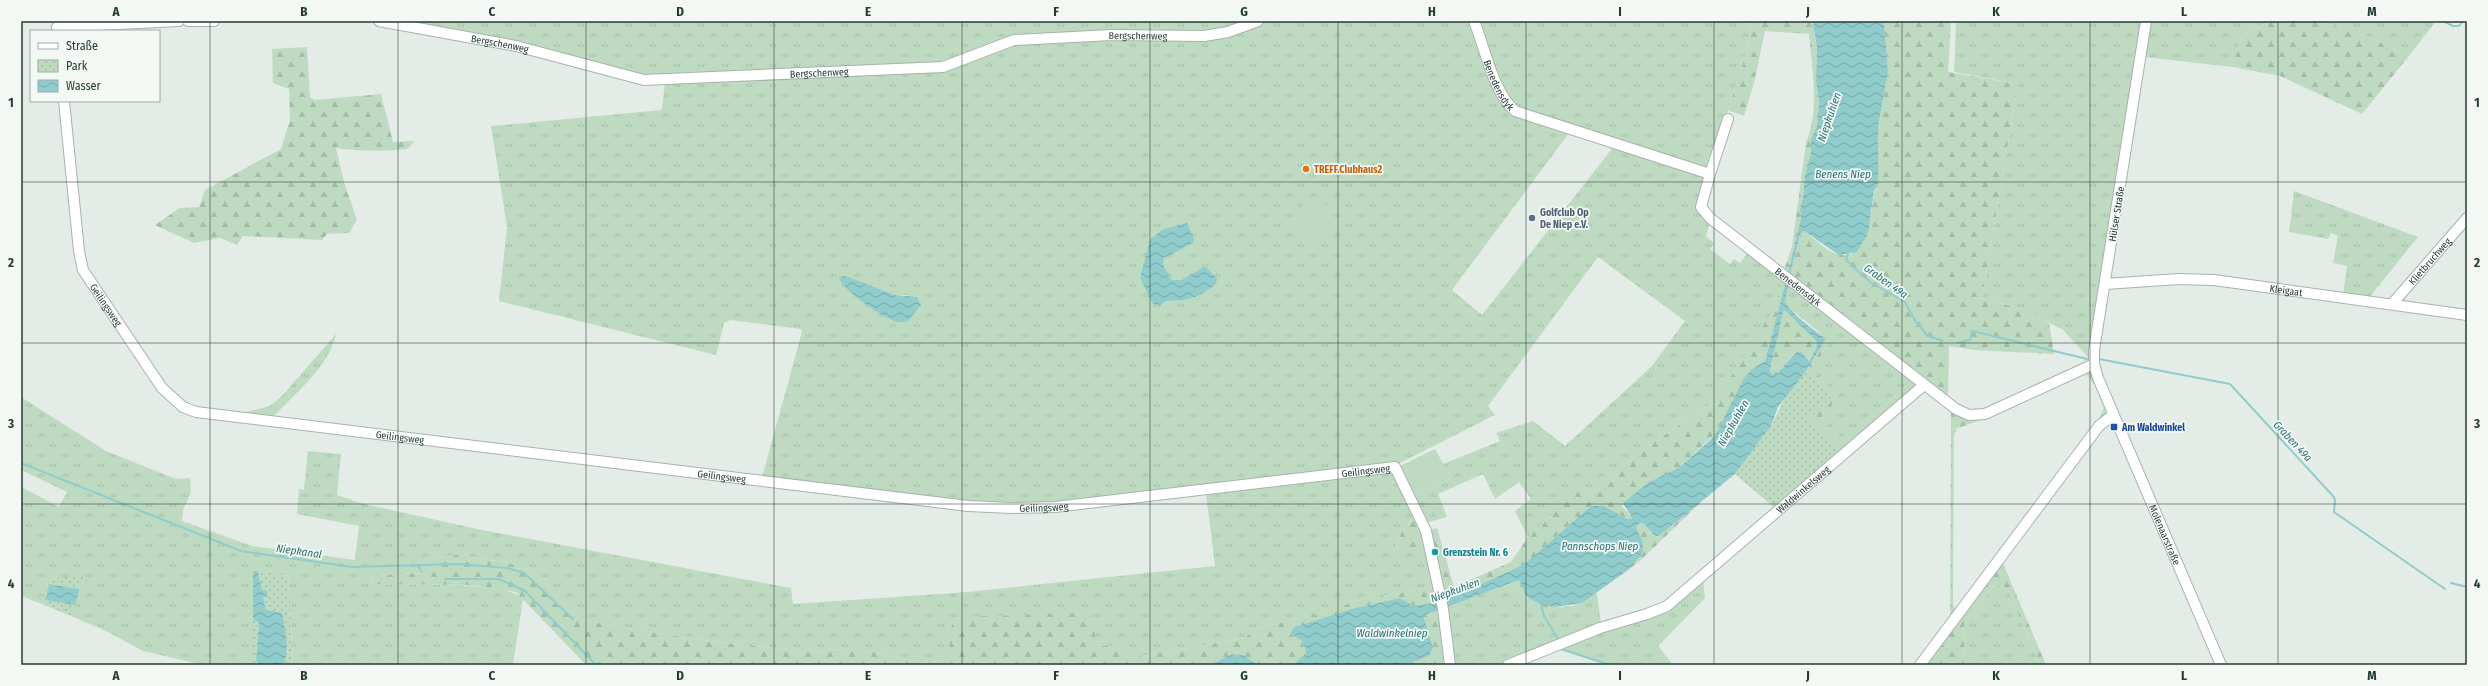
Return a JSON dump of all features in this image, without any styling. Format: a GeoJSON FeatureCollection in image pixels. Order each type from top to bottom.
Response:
{"type":"FeatureCollection","features":[{"type":"Feature","properties":{"kind":"street"},"geometry":{"type":"LineString","coordinates":[[57,26],[179,21]]}},
{"type":"Feature","properties":{"kind":"street"},"geometry":{"type":"LineString","coordinates":[[188,21],[214,21]]}},
{"type":"Feature","properties":{"kind":"street","name":"Bergschenweg"},"geometry":{"type":"LineString","coordinates":[[379,21],[516,46],[644,80],[943,67],[1014,40],[1111,35],[1204,36],[1228,32],[1258,21]]}},
{"type":"Feature","properties":{"kind":"street","name":"Benedensdyk"},"geometry":{"type":"LineString","coordinates":[[1474,21],[1500,92],[1506,104],[1515,111],[1710,174]]}},
{"type":"Feature","properties":{"kind":"street","name":"Hülser Straße"},"geometry":{"type":"LineString","coordinates":[[2109,404],[2094,364],[2104,284],[2146,21]]}},
{"type":"Feature","properties":{"kind":"street","name":"Geilingsweg"},"geometry":{"type":"LineString","coordinates":[[64,102],[79,251],[83,270],[162,388],[183,407],[196,412],[961,505],[1012,508],[1055,507],[1395,467],[1426,530],[1442,605],[1450,665]]}},
{"type":"Feature","properties":{"kind":"street","name":"Benedensdyk"},"geometry":{"type":"LineString","coordinates":[[1728,119],[1701,207],[1710,218],[1794,282],[1924,385]]}},
{"type":"Feature","properties":{"kind":"street","name":"Klietbruchweg"},"geometry":{"type":"LineString","coordinates":[[2392,304],[2467,218]]}},
{"type":"Feature","properties":{"kind":"street","name":"Kleigaat"},"geometry":{"type":"LineString","coordinates":[[2104,284],[2179,279],[2214,280],[2467,315]]}},
{"type":"Feature","properties":{"kind":"street"},"geometry":{"type":"LineString","coordinates":[[1924,385],[1956,409],[1969,415],[1980,415],[2094,364]]}},
{"type":"Feature","properties":{"kind":"street","name":"Waldwinkelsweg"},"geometry":{"type":"LineString","coordinates":[[1508,665],[1600,628],[1647,614],[1667,606],[1924,385]]}},
{"type":"Feature","properties":{"kind":"street","name":"Molenaarstraße"},"geometry":{"type":"LineString","coordinates":[[2109,404],[2221,665]]}},
{"type":"Feature","properties":{"kind":"street"},"geometry":{"type":"LineString","coordinates":[[1920,665],[2099,426],[2113,415]]}},
{"type":"Feature","properties":{"kind":"green space"},"geometry":{"type":"Polygon","coordinates":[[[396,21],[1252,21],[1203,33],[1014,37],[943,65],[644,77],[396,21]]]}},
{"type":"Feature","properties":{"kind":"green space"},"geometry":{"type":"Polygon","coordinates":[[[1266,21],[1752,21],[1746,53],[1715,152],[1709,157],[1703,176],[1706,180],[1700,203],[1701,215],[1710,222],[1706,236],[1714,243],[1710,249],[1730,264],[1734,259],[1740,263],[1749,251],[1783,279],[1776,307],[1728,381],[1707,406],[1643,450],[1585,497],[1577,491],[1528,537],[1515,511],[1531,499],[1519,482],[1495,499],[1483,474],[1438,494],[1447,517],[1425,523],[1412,496],[1451,478],[1443,464],[1500,441],[1496,433],[1533,421],[1565,446],[1652,366],[1685,321],[1598,257],[1488,406],[1495,415],[1396,465],[1055,504],[972,503],[762,477],[802,332],[801,329],[730,320],[724,323],[716,355],[499,301],[507,227],[491,126],[662,110],[665,82],[943,71],[1016,43],[1246,30],[1266,21]],[[1569,133],[1452,290],[1482,315],[1614,146],[1569,133]],[[1150,239],[1140,277],[1160,306],[1165,301],[1179,301],[1205,266],[1181,280],[1172,280],[1163,265],[1164,258],[1170,254],[1150,239]],[[846,276],[851,293],[891,320],[908,295],[895,295],[846,276]]]}},
{"type":"Feature","properties":{"kind":"green space"},"geometry":{"type":"Polygon","coordinates":[[[1752,21],[1815,22],[1814,34],[1817,47],[1816,82],[1819,101],[1817,126],[1811,139],[1811,152],[1805,176],[1803,198],[1800,208],[1801,218],[1788,273],[1784,270],[1792,247],[1806,143],[1813,117],[1814,89],[1809,34],[1765,31],[1754,83],[1744,116],[1728,110],[1746,53],[1752,21]]]}},
{"type":"Feature","properties":{"kind":"green space"},"geometry":{"type":"Polygon","coordinates":[[[1884,21],[1951,21],[1948,72],[2018,84],[1982,298],[2025,310],[2049,323],[2054,354],[1975,350],[1949,346],[1948,396],[1946,398],[1790,275],[1800,235],[1804,231],[1832,252],[1845,255],[1851,254],[1867,230],[1871,216],[1874,194],[1878,185],[1878,127],[1888,72],[1884,21]]]}},
{"type":"Feature","properties":{"kind":"green space"},"geometry":{"type":"Polygon","coordinates":[[[1956,21],[2142,21],[2088,357],[2063,330],[2025,310],[1982,298],[2018,84],[1954,72],[1956,21]]]}},
{"type":"Feature","properties":{"kind":"green space"},"geometry":{"type":"Polygon","coordinates":[[[2150,21],[2274,21],[2255,27],[2244,36],[2237,49],[2233,67],[2145,57],[2150,21]]]}},
{"type":"Feature","properties":{"kind":"green space"},"geometry":{"type":"Polygon","coordinates":[[[2274,21],[2321,21],[2374,39],[2408,57],[2362,114],[2280,76],[2233,67],[2237,49],[2244,36],[2255,27],[2274,21]]]}},
{"type":"Feature","properties":{"kind":"green space"},"geometry":{"type":"Polygon","coordinates":[[[2321,21],[2436,21],[2408,57],[2374,39],[2321,21]]]}},
{"type":"Feature","properties":{"kind":"green space"},"geometry":{"type":"Polygon","coordinates":[[[307,47],[310,97],[314,100],[381,94],[393,142],[415,141],[407,149],[389,151],[336,148],[344,182],[357,220],[349,233],[327,234],[322,240],[243,236],[237,245],[220,238],[194,243],[155,225],[180,208],[199,207],[205,190],[281,149],[290,120],[289,89],[273,83],[272,49],[307,47]]]}},
{"type":"Feature","properties":{"kind":"green space"},"geometry":{"type":"Polygon","coordinates":[[[2294,191],[2418,237],[2368,299],[2343,295],[2347,266],[2333,263],[2338,236],[2331,233],[2328,239],[2289,232],[2294,191]]]}},
{"type":"Feature","properties":{"kind":"green space"},"geometry":{"type":"Polygon","coordinates":[[[1309,202],[1327,205],[1332,213],[1335,225],[1328,236],[1311,239],[1298,228],[1295,216],[1302,206],[1309,202]]]}},
{"type":"Feature","properties":{"kind":"green space"},"geometry":{"type":"Polygon","coordinates":[[[1783,279],[1786,281],[1765,361],[1752,369],[1717,432],[1680,467],[1649,482],[1622,506],[1632,518],[1627,519],[1604,506],[1591,506],[1523,565],[1443,601],[1428,530],[1437,528],[1454,587],[1511,562],[1528,537],[1577,491],[1585,497],[1643,450],[1707,406],[1728,381],[1775,307],[1783,279]]]}},
{"type":"Feature","properties":{"kind":"green space"},"geometry":{"type":"Polygon","coordinates":[[[1789,284],[1912,382],[1845,438],[1840,437],[1822,419],[1822,415],[1836,400],[1836,395],[1816,374],[1816,364],[1828,344],[1821,334],[1795,313],[1785,302],[1789,284]]]}},
{"type":"Feature","properties":{"kind":"green space"},"geometry":{"type":"Polygon","coordinates":[[[1784,308],[1816,341],[1817,346],[1808,361],[1795,352],[1777,374],[1772,374],[1770,371],[1771,365],[1784,308]]]}},
{"type":"Feature","properties":{"kind":"green space"},"geometry":{"type":"Polygon","coordinates":[[[336,334],[333,345],[327,357],[319,368],[300,390],[272,418],[239,414],[270,406],[283,395],[336,334]]]}},
{"type":"Feature","properties":{"kind":"green space"},"geometry":{"type":"Polygon","coordinates":[[[1826,339],[1828,344],[1816,364],[1816,373],[1836,395],[1836,400],[1822,415],[1822,419],[1840,437],[1845,438],[1912,382],[1917,385],[1842,451],[1808,418],[1832,397],[1806,371],[1826,339]]]}},
{"type":"Feature","properties":{"kind":"green space"},"geometry":{"type":"Polygon","coordinates":[[[2088,370],[2091,371],[2106,410],[2105,415],[1978,582],[2099,418],[2104,408],[2095,386],[2086,373],[1983,419],[1970,424],[1970,421],[1984,417],[2088,370]]]}},
{"type":"Feature","properties":{"kind":"green space"},"geometry":{"type":"Polygon","coordinates":[[[1806,371],[1832,397],[1809,418],[1842,451],[1776,509],[1735,474],[1771,426],[1786,396],[1806,371]]]}},
{"type":"Feature","properties":{"kind":"green space"},"geometry":{"type":"Polygon","coordinates":[[[21,397],[106,451],[176,479],[190,478],[191,493],[183,510],[182,521],[252,546],[355,560],[359,526],[297,514],[299,489],[304,490],[308,451],[341,454],[337,495],[360,503],[477,529],[791,588],[793,604],[967,592],[1215,566],[1206,493],[1392,471],[1414,517],[1402,531],[1394,551],[1424,547],[1434,587],[1359,600],[1320,613],[1255,629],[1245,638],[1130,658],[1110,646],[950,631],[949,656],[945,660],[917,664],[877,652],[849,650],[805,652],[694,639],[586,621],[578,619],[535,573],[506,562],[471,558],[464,554],[430,558],[431,573],[372,575],[371,584],[474,586],[512,593],[523,598],[513,665],[293,665],[289,576],[254,571],[253,665],[204,665],[143,651],[106,631],[71,616],[84,577],[48,581],[42,604],[21,596],[21,487],[59,507],[67,492],[21,470],[21,397]]]}},
{"type":"Feature","properties":{"kind":"green space"},"geometry":{"type":"Polygon","coordinates":[[[1951,409],[1970,421],[1970,424],[1951,430],[1951,409]]]}},
{"type":"Feature","properties":{"kind":"green space"},"geometry":{"type":"Polygon","coordinates":[[[1957,429],[1954,435],[1953,604],[1956,611],[1950,619],[1951,430],[1957,429]]]}},
{"type":"Feature","properties":{"kind":"green space"},"geometry":{"type":"Polygon","coordinates":[[[1435,449],[1451,478],[1412,496],[1398,467],[1435,449]]]}},
{"type":"Feature","properties":{"kind":"green space"},"geometry":{"type":"Polygon","coordinates":[[[1703,500],[1642,559],[1628,570],[1642,550],[1642,540],[1636,527],[1640,523],[1644,524],[1655,536],[1659,536],[1703,500]]]}},
{"type":"Feature","properties":{"kind":"green space"},"geometry":{"type":"Polygon","coordinates":[[[1414,517],[1425,532],[1437,602],[1414,606],[1400,598],[1355,608],[1294,627],[1290,633],[1303,642],[1306,654],[1293,665],[1258,665],[1243,655],[1232,654],[1210,665],[586,665],[516,592],[466,585],[371,584],[372,575],[430,573],[430,558],[464,554],[471,558],[506,562],[535,573],[578,619],[586,621],[694,639],[805,652],[849,650],[877,652],[917,664],[945,660],[949,656],[950,630],[955,617],[1091,613],[1097,645],[1110,646],[1130,658],[1245,638],[1255,629],[1320,613],[1359,600],[1434,587],[1423,547],[1394,552],[1402,531],[1414,517]]]}},
{"type":"Feature","properties":{"kind":"green space"},"geometry":{"type":"Polygon","coordinates":[[[2002,561],[2046,665],[2040,665],[2008,590],[2000,585],[1992,588],[1964,625],[1965,665],[1927,665],[2002,561]]]}},
{"type":"Feature","properties":{"kind":"green space"},"geometry":{"type":"Polygon","coordinates":[[[258,571],[289,576],[293,665],[283,665],[286,659],[266,610],[258,571]]]}},
{"type":"Feature","properties":{"kind":"green space"},"geometry":{"type":"Polygon","coordinates":[[[75,575],[84,577],[80,589],[50,584],[47,599],[75,605],[71,616],[42,604],[48,581],[75,575]]]}},
{"type":"Feature","properties":{"kind":"green space"},"geometry":{"type":"Polygon","coordinates":[[[1703,578],[1705,598],[1658,646],[1673,665],[1607,665],[1561,650],[1559,647],[1657,614],[1703,578]]]}},
{"type":"Feature","properties":{"kind":"green space"},"geometry":{"type":"Polygon","coordinates":[[[1519,580],[1526,596],[1554,607],[1572,606],[1544,610],[1542,616],[1530,602],[1509,584],[1519,580]]]}},
{"type":"Feature","properties":{"kind":"green space"},"geometry":{"type":"Polygon","coordinates":[[[1978,582],[1956,612],[1956,611],[1978,582]]]}},
{"type":"Feature","properties":{"kind":"green space"},"geometry":{"type":"Polygon","coordinates":[[[1509,584],[1530,602],[1542,615],[1544,610],[1572,606],[1597,593],[1601,624],[1497,665],[1453,665],[1445,608],[1509,584]]]}},
{"type":"Feature","properties":{"kind":"green space"},"geometry":{"type":"Polygon","coordinates":[[[2000,585],[2008,590],[2040,665],[1965,665],[1964,625],[1992,588],[2000,585]]]}},
{"type":"Feature","properties":{"kind":"green space"},"geometry":{"type":"Polygon","coordinates":[[[1440,610],[1449,665],[1407,665],[1429,656],[1433,648],[1422,615],[1440,610]]]}},
{"type":"Feature","properties":{"kind":"green space"},"geometry":{"type":"Polygon","coordinates":[[[253,619],[259,623],[256,660],[261,665],[253,665],[253,619]]]}},
{"type":"Feature","properties":{"kind":"water","name":"Benens Niep"},"geometry":{"type":"Polygon","coordinates":[[[1815,21],[1884,21],[1888,72],[1878,127],[1878,185],[1874,191],[1868,233],[1857,252],[1839,255],[1804,231],[1800,235],[1790,275],[1788,273],[1801,218],[1800,208],[1803,198],[1805,176],[1811,152],[1811,139],[1817,126],[1819,101],[1816,82],[1817,47],[1813,25],[1815,21]]]}},
{"type":"Feature","properties":{"kind":"water"},"geometry":{"type":"Polygon","coordinates":[[[1187,223],[1194,239],[1193,243],[1164,258],[1163,265],[1172,280],[1181,280],[1205,266],[1217,279],[1216,284],[1204,293],[1193,298],[1165,301],[1160,306],[1152,303],[1140,277],[1150,239],[1164,229],[1187,223]]]}},
{"type":"Feature","properties":{"kind":"water"},"geometry":{"type":"Polygon","coordinates":[[[846,276],[895,295],[917,297],[921,305],[907,322],[897,322],[891,320],[864,303],[847,289],[839,277],[846,276]]]}},
{"type":"Feature","properties":{"kind":"water","name":"Pannschops Niep"},"geometry":{"type":"Polygon","coordinates":[[[1786,281],[1789,284],[1785,302],[1799,317],[1826,339],[1806,371],[1778,407],[1771,426],[1735,474],[1659,536],[1655,536],[1644,524],[1640,523],[1636,527],[1643,543],[1642,554],[1628,570],[1582,603],[1554,607],[1538,603],[1526,596],[1519,580],[1445,608],[1443,601],[1523,565],[1591,506],[1604,506],[1627,519],[1632,518],[1623,503],[1649,482],[1680,467],[1710,440],[1717,432],[1744,378],[1752,369],[1765,361],[1786,281]],[[1784,309],[1771,365],[1770,371],[1772,374],[1777,374],[1795,353],[1801,352],[1809,361],[1817,346],[1816,341],[1784,309]]]}},
{"type":"Feature","properties":{"kind":"water"},"geometry":{"type":"Polygon","coordinates":[[[253,571],[258,571],[262,590],[267,591],[268,597],[263,596],[266,610],[282,613],[287,646],[283,665],[261,665],[256,661],[259,623],[253,619],[253,571]]]}},
{"type":"Feature","properties":{"kind":"water"},"geometry":{"type":"Polygon","coordinates":[[[49,584],[80,589],[75,605],[46,600],[49,584]]]}},
{"type":"Feature","properties":{"kind":"water","name":"Waldwinkelniep"},"geometry":{"type":"Polygon","coordinates":[[[1400,598],[1414,606],[1437,602],[1440,610],[1423,615],[1433,648],[1429,656],[1406,665],[1293,665],[1306,653],[1303,642],[1290,633],[1294,627],[1355,608],[1400,598]]]}},
{"type":"Feature","properties":{"kind":"water"},"geometry":{"type":"Polygon","coordinates":[[[1232,654],[1243,655],[1258,665],[1210,665],[1232,654]]]}},
{"type":"Feature","properties":{"kind":"waterway"},"geometry":{"type":"LineString","coordinates":[[2443,21],[2453,26],[2459,26],[2463,21]]}},
{"type":"Feature","properties":{"kind":"waterway","name":"Graben 49a"},"geometry":{"type":"LineString","coordinates":[[1848,254],[1846,260],[1870,282],[1905,302],[1916,322],[1928,336],[1943,341]]}},
{"type":"Feature","properties":{"kind":"waterway","name":"Graben 49a"},"geometry":{"type":"LineString","coordinates":[[1957,343],[1970,340],[1972,331],[2087,359]]}},
{"type":"Feature","properties":{"kind":"waterway","name":"Graben 49a"},"geometry":{"type":"LineString","coordinates":[[2099,359],[2230,384],[2333,496],[2335,500],[2334,512],[2445,589]]}},
{"type":"Feature","properties":{"kind":"waterway","name":"Niepkanal"},"geometry":{"type":"LineString","coordinates":[[21,463],[241,551],[352,567],[459,564],[507,568],[524,573],[573,619]]}},
{"type":"Feature","properties":{"kind":"waterway","name":"Niepkanal"},"geometry":{"type":"LineString","coordinates":[[418,566],[422,572]]}},
{"type":"Feature","properties":{"kind":"waterway"},"geometry":{"type":"LineString","coordinates":[[445,579],[499,579],[525,591],[596,665]]}},
{"type":"Feature","properties":{"kind":"waterway","name":"Graben 49a"},"geometry":{"type":"LineString","coordinates":[[2451,583],[2467,587]]}},
{"type":"Feature","properties":{"kind":"waterway"},"geometry":{"type":"LineString","coordinates":[[1540,601],[1544,616],[1558,639]]}},
{"type":"Feature","properties":{"kind":"waterway"},"geometry":{"type":"LineString","coordinates":[[1561,649],[1610,665]]}},
{"type":"Feature","properties":{"kind":"place","name":"TREFF.Clubhaus2"},"geometry":{"type":"Point","coordinates":[1306,169]}},
{"type":"Feature","properties":{"kind":"place","name":"Golfclub Op De Niep e.V."},"geometry":{"type":"Point","coordinates":[1532,218]}},
{"type":"Feature","properties":{"kind":"place","name":"Am Waldwinkel"},"geometry":{"type":"Point","coordinates":[2114,427]}},
{"type":"Feature","properties":{"kind":"place","name":"Grenzstein Nr. 6"},"geometry":{"type":"Point","coordinates":[1435,552]}},
{"type":"Feature","properties":{"kind":"water label","name":"Niepkuhlen"},"geometry":{"type":"Point","coordinates":[1829,117]}},
{"type":"Feature","properties":{"kind":"water label","name":"Niepkuhlen"},"geometry":{"type":"Point","coordinates":[1733,423]}},
{"type":"Feature","properties":{"kind":"water label","name":"Niepkuhlen"},"geometry":{"type":"Point","coordinates":[1455,590]}}]}
